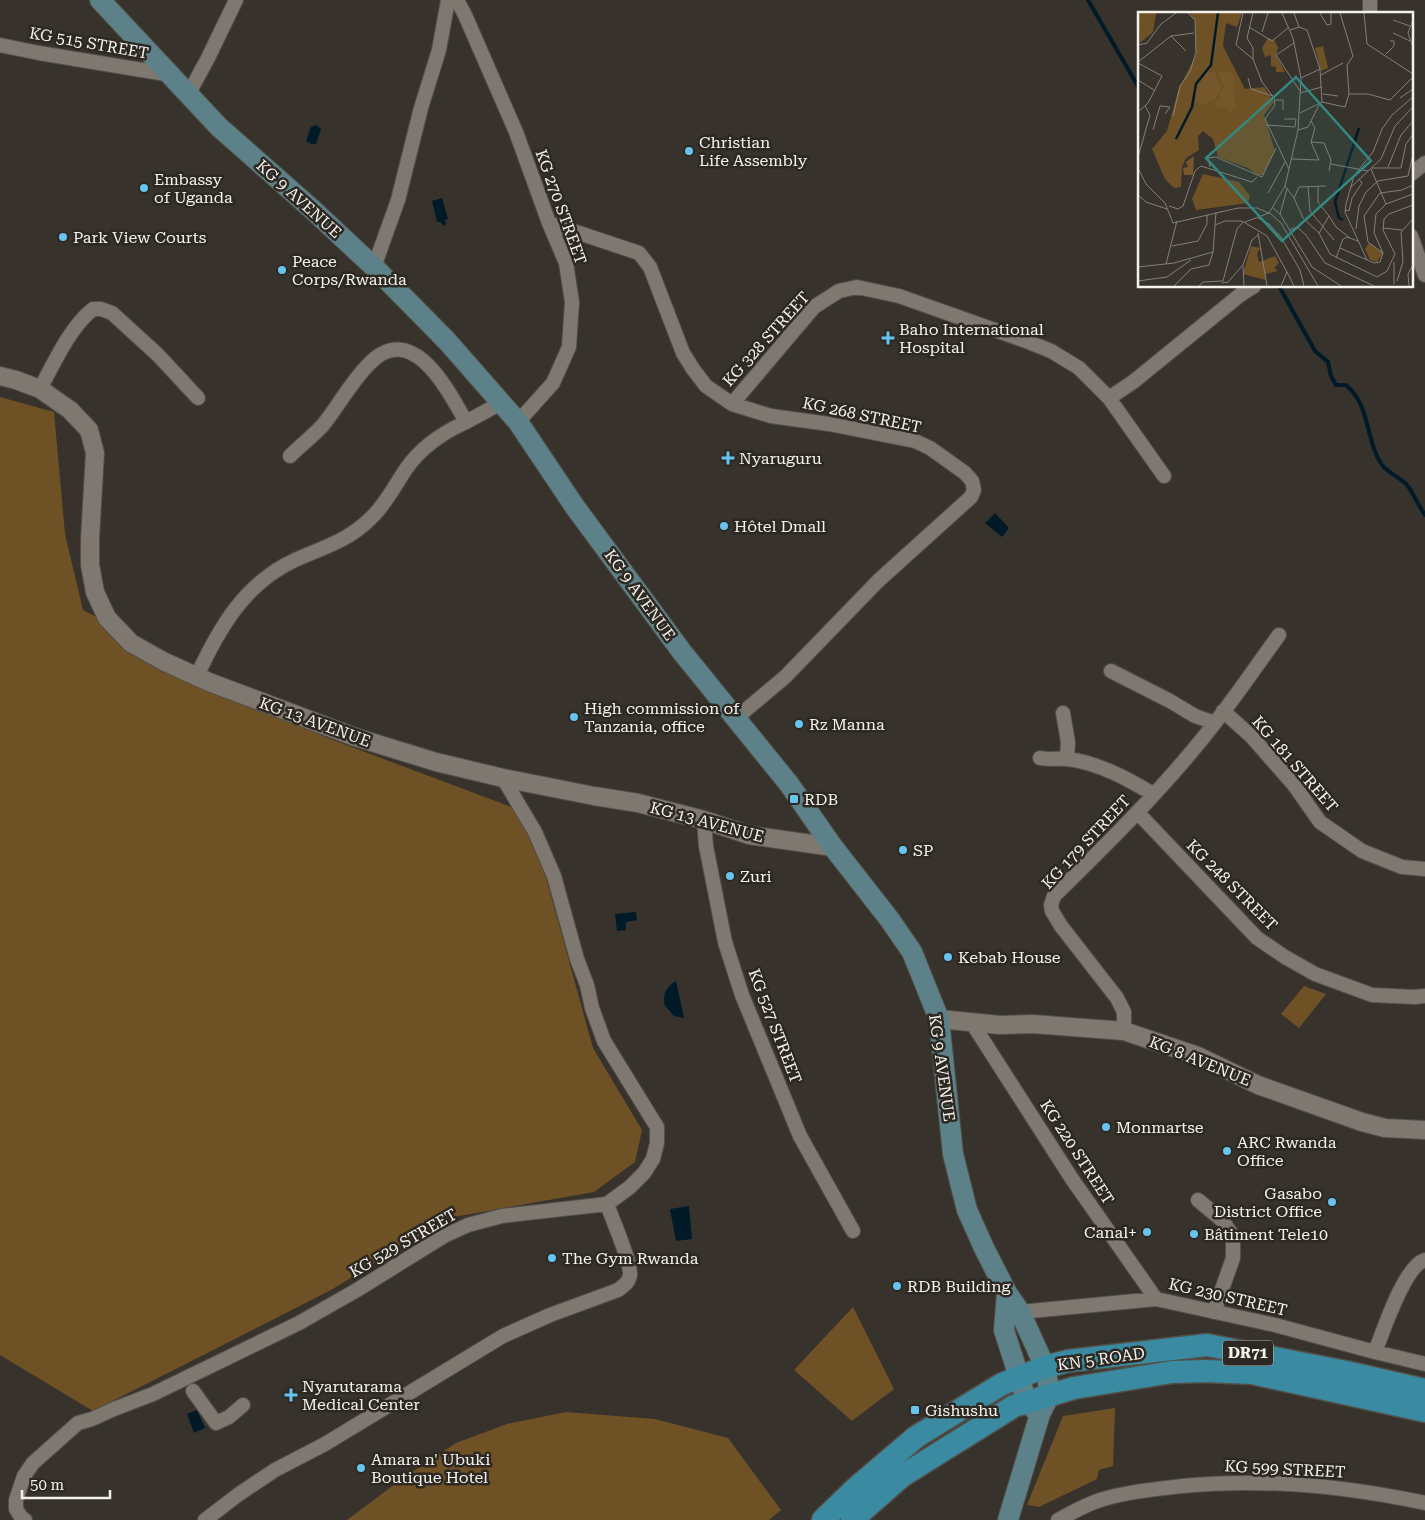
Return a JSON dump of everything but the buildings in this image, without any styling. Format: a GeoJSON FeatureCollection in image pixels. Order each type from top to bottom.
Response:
{"type":"FeatureCollection","features":[{"type":"Feature","properties":{"kind":"main road","name":"KG 9 AVENUE"},"geometry":{"type":"LineString","coordinates":[[100,0],[219,127],[374,267],[447,341],[502,403],[518,422],[575,507],[682,652],[789,784],[833,847],[890,920],[912,952],[939,1019],[954,1154],[967,1210],[1007,1294],[1020,1312],[1045,1367],[1050,1394]]}},
{"type":"Feature","properties":{"kind":"main road"},"geometry":{"type":"LineString","coordinates":[[1007,1294],[1004,1330],[1033,1408],[1008,1520]]}},
{"type":"Feature","properties":{"kind":"main road","name":"KN 5 ROAD"},"geometry":{"type":"LineString","coordinates":[[823,1520],[856,1488],[916,1437],[1002,1384],[1045,1367],[1068,1361],[1207,1346],[1346,1372],[1425,1390]]}},
{"type":"Feature","properties":{"kind":"main road","name":"KN 5 ROAD"},"geometry":{"type":"LineString","coordinates":[[852,1520],[902,1476],[1014,1406],[1033,1408],[1050,1394],[1074,1388],[1172,1372],[1252,1373],[1425,1411]]}},
{"type":"Feature","properties":{"kind":"street"},"geometry":{"type":"LineString","coordinates":[[188,95],[236,0]]}},
{"type":"Feature","properties":{"kind":"street"},"geometry":{"type":"LineString","coordinates":[[374,267],[398,200],[421,108],[439,50],[448,0]]}},
{"type":"Feature","properties":{"kind":"street","name":"KG 270 STREET"},"geometry":{"type":"LineString","coordinates":[[457,0],[516,132],[549,223],[566,263],[572,302],[568,347],[553,383],[518,422]]}},
{"type":"Feature","properties":{"kind":"street","name":"KG 515 STREET"},"geometry":{"type":"LineString","coordinates":[[0,44],[39,53],[172,75]]}},
{"type":"Feature","properties":{"kind":"street"},"geometry":{"type":"LineString","coordinates":[[1412,173],[1425,164]]}},
{"type":"Feature","properties":{"kind":"street","name":"KG 268 STREET"},"geometry":{"type":"LineString","coordinates":[[549,223],[639,253],[650,267],[683,354],[706,386],[732,404],[771,416],[829,424],[915,441],[930,448],[972,481],[974,490],[970,497],[878,581],[786,677],[735,719]]}},
{"type":"Feature","properties":{"kind":"street"},"geometry":{"type":"LineString","coordinates":[[1412,239],[1425,275]]}},
{"type":"Feature","properties":{"kind":"street","name":"KG 328 STREET"},"geometry":{"type":"LineString","coordinates":[[732,404],[814,307],[839,291],[857,287],[899,296],[1051,350],[1079,368],[1109,398],[1164,476]]}},
{"type":"Feature","properties":{"kind":"street"},"geometry":{"type":"LineString","coordinates":[[1109,398],[1133,382],[1251,288]]}},
{"type":"Feature","properties":{"kind":"street"},"geometry":{"type":"LineString","coordinates":[[40,389],[58,356],[81,321],[93,309],[101,309],[112,313],[133,331],[198,398]]}},
{"type":"Feature","properties":{"kind":"street"},"geometry":{"type":"LineString","coordinates":[[290,456],[321,426],[368,364],[381,354],[399,350],[414,353],[427,363],[437,375],[466,422]]}},
{"type":"Feature","properties":{"kind":"street","name":"KG 13 AVENUE"},"geometry":{"type":"LineString","coordinates":[[0,376],[40,389],[70,410],[89,430],[95,453],[90,565],[96,592],[107,618],[131,643],[163,661],[197,676],[355,737],[436,762],[503,778],[638,804],[704,820],[749,835],[833,847]]}},
{"type":"Feature","properties":{"kind":"street"},"geometry":{"type":"LineString","coordinates":[[197,676],[224,624],[240,601],[262,580],[294,561],[333,546],[353,534],[372,518],[407,467],[427,445],[447,430],[502,403]]}},
{"type":"Feature","properties":{"kind":"street","name":"KG 179 STREET"},"geometry":{"type":"LineString","coordinates":[[1124,1031],[1124,1012],[1118,998],[1061,926],[1052,911],[1051,905],[1054,896],[1138,813],[1215,723],[1279,635]]}},
{"type":"Feature","properties":{"kind":"street"},"geometry":{"type":"LineString","coordinates":[[1111,671],[1195,716],[1215,723]]}},
{"type":"Feature","properties":{"kind":"street","name":"KG 181 STREET"},"geometry":{"type":"LineString","coordinates":[[1223,711],[1251,736],[1294,784],[1320,822],[1362,851],[1402,867],[1425,869]]}},
{"type":"Feature","properties":{"kind":"street"},"geometry":{"type":"LineString","coordinates":[[1063,713],[1068,742],[1067,759]]}},
{"type":"Feature","properties":{"kind":"street"},"geometry":{"type":"LineString","coordinates":[[1040,758],[1048,760],[1067,759],[1100,768],[1128,779],[1153,794]]}},
{"type":"Feature","properties":{"kind":"street","name":"KG 529 STREET"},"geometry":{"type":"LineString","coordinates":[[25,1520],[16,1509],[16,1500],[24,1476],[33,1463],[78,1423],[92,1420],[170,1386],[299,1323],[357,1290],[444,1236],[468,1224],[502,1216],[607,1204],[630,1187],[644,1173],[653,1159],[657,1127],[604,1041],[592,1008],[587,985],[577,958],[554,876],[535,832],[503,778]]}},
{"type":"Feature","properties":{"kind":"street","name":"KG 248 STREET"},"geometry":{"type":"LineString","coordinates":[[1138,813],[1257,938],[1285,957],[1314,974],[1372,996],[1425,996]]}},
{"type":"Feature","properties":{"kind":"street","name":"KG 527 STREET"},"geometry":{"type":"LineString","coordinates":[[704,820],[706,846],[725,942],[742,996],[800,1136],[853,1231]]}},
{"type":"Feature","properties":{"kind":"street","name":"KG 8 AVENUE"},"geometry":{"type":"LineString","coordinates":[[939,1019],[1000,1025],[1033,1024],[1124,1031],[1198,1056],[1258,1085],[1362,1122],[1385,1128],[1425,1130]]}},
{"type":"Feature","properties":{"kind":"street","name":"KG 220 STREET"},"geometry":{"type":"LineString","coordinates":[[972,1023],[1072,1179],[1156,1298]]}},
{"type":"Feature","properties":{"kind":"street"},"geometry":{"type":"LineString","coordinates":[[1198,1200],[1222,1220],[1233,1236],[1233,1258],[1214,1312]]}},
{"type":"Feature","properties":{"kind":"street"},"geometry":{"type":"LineString","coordinates":[[205,1520],[275,1470],[325,1444],[503,1336],[550,1315],[618,1290],[627,1283],[630,1275],[628,1263],[607,1204]]}},
{"type":"Feature","properties":{"kind":"street"},"geometry":{"type":"LineString","coordinates":[[1375,1352],[1406,1277],[1420,1262],[1425,1260]]}},
{"type":"Feature","properties":{"kind":"street","name":"KG 230 STREET"},"geometry":{"type":"LineString","coordinates":[[1020,1312],[1156,1298],[1275,1325],[1425,1364]]}},
{"type":"Feature","properties":{"kind":"street"},"geometry":{"type":"LineString","coordinates":[[193,1391],[216,1423],[229,1417],[243,1405]]}},
{"type":"Feature","properties":{"kind":"street","name":"KG 599 STREET"},"geometry":{"type":"LineString","coordinates":[[1058,1520],[1099,1501],[1149,1490],[1223,1482],[1290,1483],[1374,1492],[1425,1503]]}},
{"type":"Feature","properties":{"kind":"shaded area"},"geometry":{"type":"Polygon","coordinates":[[[0,397],[54,412],[65,534],[83,610],[325,737],[517,809],[540,856],[593,1048],[642,1130],[635,1162],[594,1192],[448,1218],[331,1290],[93,1411],[0,1355],[0,397]]]}},
{"type":"Feature","properties":{"kind":"shaded area"},"geometry":{"type":"Polygon","coordinates":[[[1304,986],[1326,994],[1299,1028],[1281,1014],[1304,986]]]}},
{"type":"Feature","properties":{"kind":"shaded area"},"geometry":{"type":"Polygon","coordinates":[[[853,1307],[894,1389],[852,1421],[794,1370],[853,1307]]]}},
{"type":"Feature","properties":{"kind":"shaded area"},"geometry":{"type":"Polygon","coordinates":[[[1115,1408],[1113,1466],[1099,1470],[1097,1479],[1039,1507],[1027,1505],[1063,1416],[1115,1408]]]}},
{"type":"Feature","properties":{"kind":"shaded area"},"geometry":{"type":"Polygon","coordinates":[[[566,1412],[655,1419],[728,1438],[781,1510],[769,1520],[347,1520],[403,1478],[456,1443],[507,1424],[566,1412]]]}},
{"type":"Feature","properties":{"kind":"water"},"geometry":{"type":"Polygon","coordinates":[[[316,125],[321,129],[316,144],[311,144],[306,141],[311,127],[316,125]]]}},
{"type":"Feature","properties":{"kind":"water"},"geometry":{"type":"Polygon","coordinates":[[[442,198],[448,219],[445,220],[446,224],[444,226],[437,222],[432,201],[442,198]]]}},
{"type":"Feature","properties":{"kind":"water"},"geometry":{"type":"Polygon","coordinates":[[[995,513],[1009,528],[1002,537],[985,523],[995,513]]]}},
{"type":"Feature","properties":{"kind":"water"},"geometry":{"type":"Polygon","coordinates":[[[636,912],[637,920],[626,922],[626,930],[617,931],[615,914],[636,912]]]}},
{"type":"Feature","properties":{"kind":"water"},"geometry":{"type":"Polygon","coordinates":[[[676,981],[684,1018],[674,1016],[665,1006],[664,998],[666,992],[676,981]]]}},
{"type":"Feature","properties":{"kind":"water"},"geometry":{"type":"Polygon","coordinates":[[[689,1206],[692,1239],[676,1241],[670,1209],[689,1206]]]}},
{"type":"Feature","properties":{"kind":"water"},"geometry":{"type":"Polygon","coordinates":[[[197,1410],[205,1428],[194,1433],[187,1414],[197,1410]]]}},
{"type":"Feature","properties":{"kind":"waterway"},"geometry":{"type":"LineString","coordinates":[[1088,0],[1138,86]]}},
{"type":"Feature","properties":{"kind":"waterway"},"geometry":{"type":"LineString","coordinates":[[1280,288],[1315,351],[1328,362],[1331,376],[1336,385],[1346,385],[1360,403],[1373,445],[1382,465],[1407,485],[1425,515]]}},
{"type":"Feature","properties":{"kind":"place","name":"Christian Life Assembly"},"geometry":{"type":"Point","coordinates":[689,151]}},
{"type":"Feature","properties":{"kind":"place","name":"Embassy of Uganda"},"geometry":{"type":"Point","coordinates":[144,188]}},
{"type":"Feature","properties":{"kind":"place","name":"Park View Courts"},"geometry":{"type":"Point","coordinates":[63,237]}},
{"type":"Feature","properties":{"kind":"place","name":"Peace Corps/Rwanda"},"geometry":{"type":"Point","coordinates":[282,270]}},
{"type":"Feature","properties":{"kind":"place","name":"Baho International Hospital"},"geometry":{"type":"Point","coordinates":[888,338]}},
{"type":"Feature","properties":{"kind":"place","name":"Nyaruguru"},"geometry":{"type":"Point","coordinates":[728,458]}},
{"type":"Feature","properties":{"kind":"place","name":"Hôtel Dmall"},"geometry":{"type":"Point","coordinates":[724,526]}},
{"type":"Feature","properties":{"kind":"place","name":"High commission of Tanzania, office"},"geometry":{"type":"Point","coordinates":[574,717]}},
{"type":"Feature","properties":{"kind":"place","name":"Rz Manna"},"geometry":{"type":"Point","coordinates":[799,724]}},
{"type":"Feature","properties":{"kind":"place","name":"RDB"},"geometry":{"type":"Point","coordinates":[794,799]}},
{"type":"Feature","properties":{"kind":"place","name":"SP"},"geometry":{"type":"Point","coordinates":[903,850]}},
{"type":"Feature","properties":{"kind":"place","name":"Zuri"},"geometry":{"type":"Point","coordinates":[730,876]}},
{"type":"Feature","properties":{"kind":"place","name":"Kebab House"},"geometry":{"type":"Point","coordinates":[948,957]}},
{"type":"Feature","properties":{"kind":"place","name":"Monmartse"},"geometry":{"type":"Point","coordinates":[1106,1127]}},
{"type":"Feature","properties":{"kind":"place","name":"ARC Rwanda Office"},"geometry":{"type":"Point","coordinates":[1227,1151]}},
{"type":"Feature","properties":{"kind":"place","name":"Gasabo District Office"},"geometry":{"type":"Point","coordinates":[1332,1202]}},
{"type":"Feature","properties":{"kind":"place","name":"Canal+"},"geometry":{"type":"Point","coordinates":[1147,1232]}},
{"type":"Feature","properties":{"kind":"place","name":"Bâtiment Tele10"},"geometry":{"type":"Point","coordinates":[1194,1234]}},
{"type":"Feature","properties":{"kind":"place","name":"The Gym Rwanda"},"geometry":{"type":"Point","coordinates":[552,1258]}},
{"type":"Feature","properties":{"kind":"place","name":"RDB Building"},"geometry":{"type":"Point","coordinates":[897,1286]}},
{"type":"Feature","properties":{"kind":"place","name":"Nyarutarama Medical Center"},"geometry":{"type":"Point","coordinates":[291,1395]}},
{"type":"Feature","properties":{"kind":"place","name":"Gishushu"},"geometry":{"type":"Point","coordinates":[915,1410]}},
{"type":"Feature","properties":{"kind":"place","name":"Amara n' Ubuki Boutique Hotel"},"geometry":{"type":"Point","coordinates":[361,1468]}}]}
